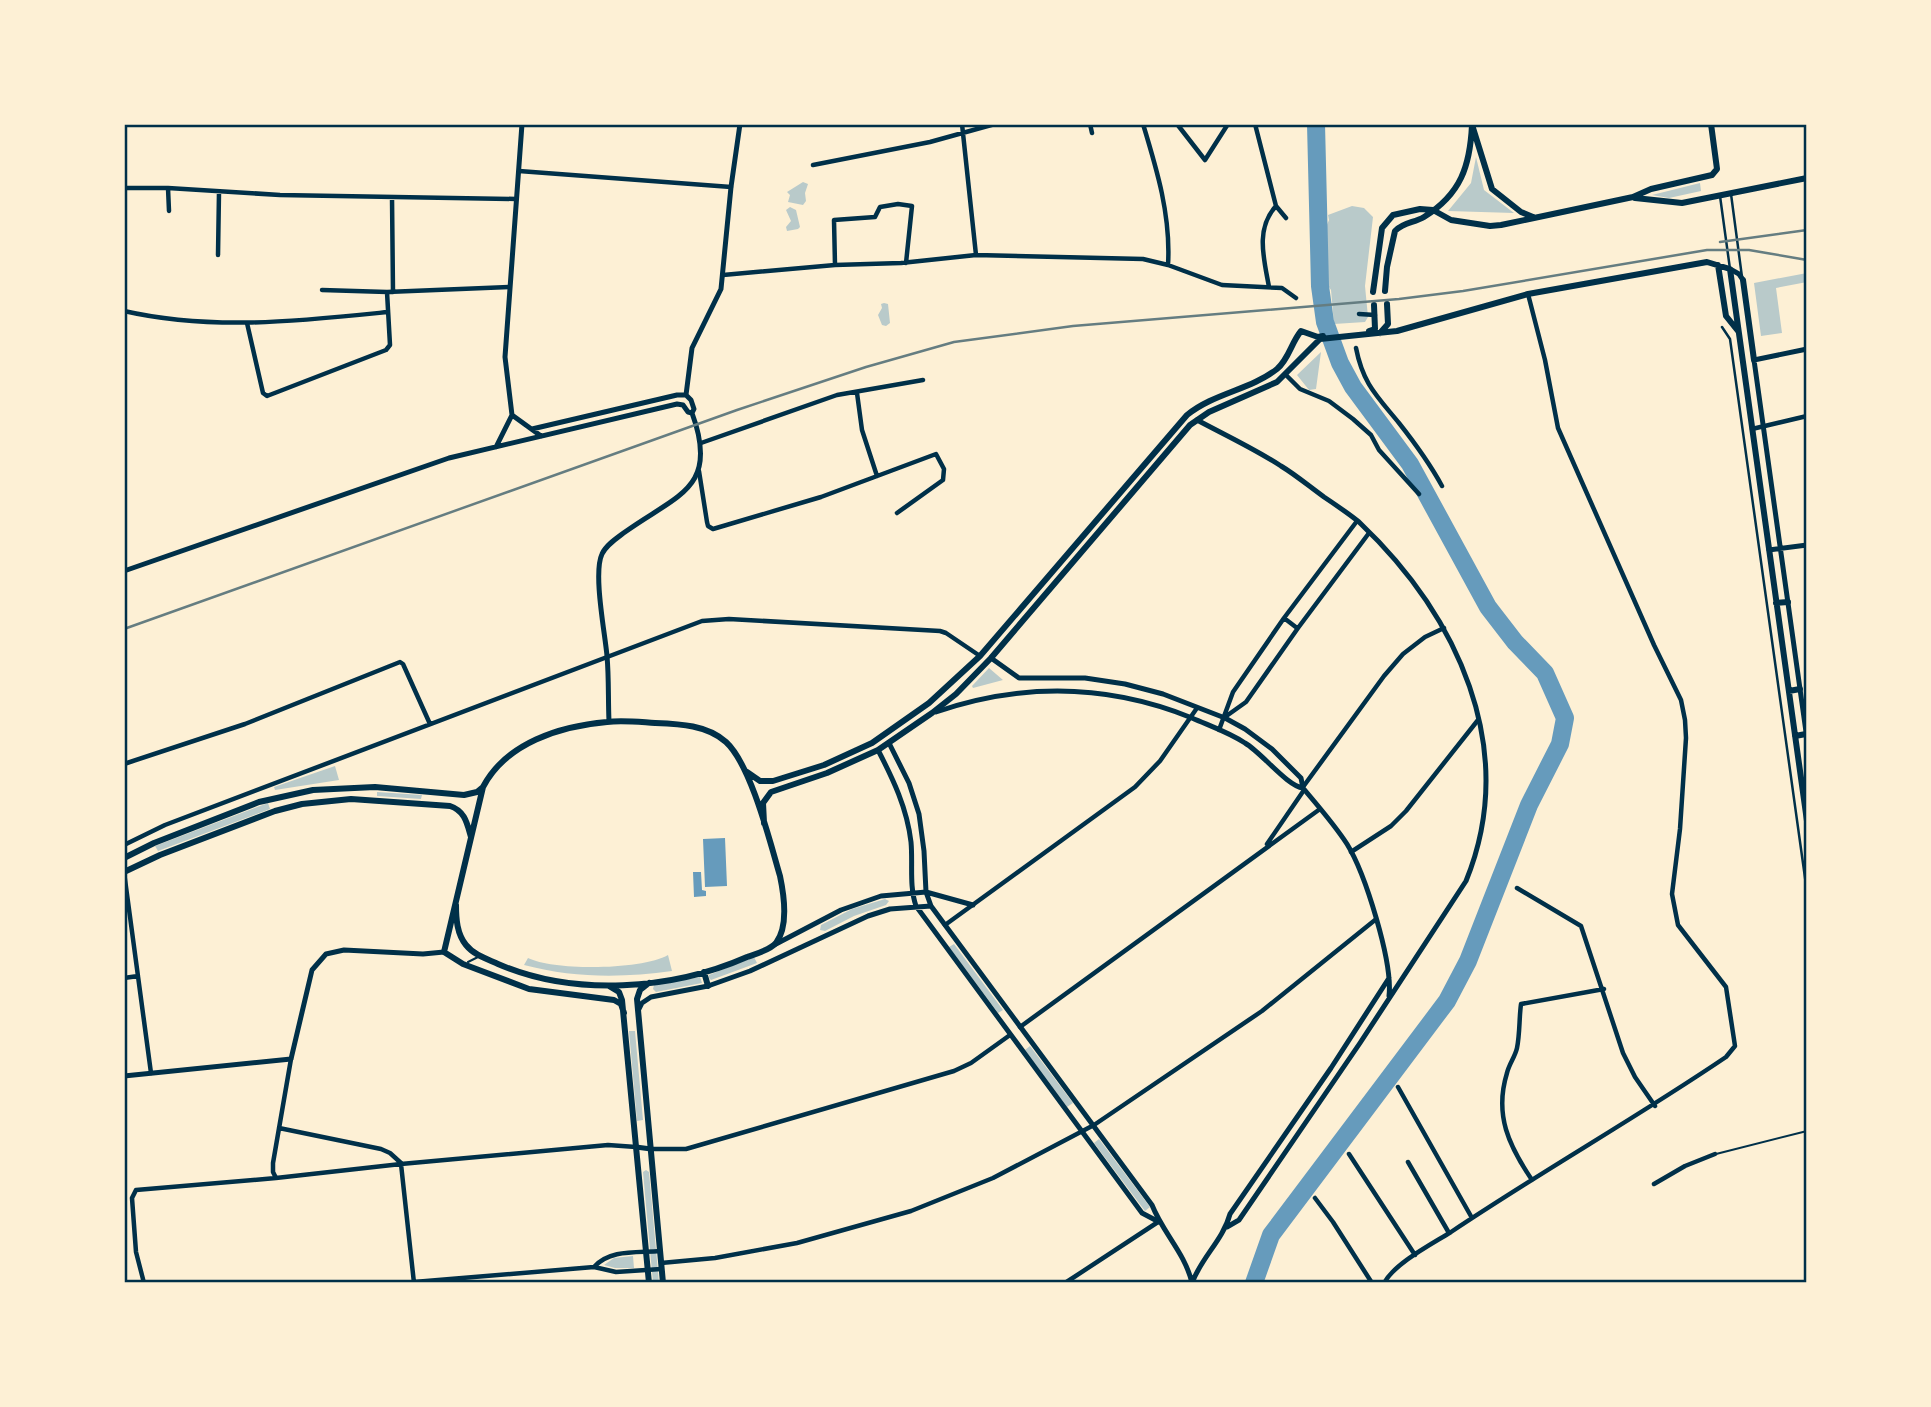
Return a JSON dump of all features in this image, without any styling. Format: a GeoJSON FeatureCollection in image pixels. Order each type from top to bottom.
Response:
{"type":"FeatureCollection","features":[{"type":"Feature","properties":{"kind":"main road"},"geometry":{"type":"LineString","coordinates":[[1373,292],[1381,229],[1393,215],[1411,210],[1433,210],[1451,220],[1490,226],[1633,197],[1647,190],[1712,175],[1717,169],[1711,124]]}},
{"type":"Feature","properties":{"kind":"main road"},"geometry":{"type":"LineString","coordinates":[[1385,291],[1395,231],[1406,223],[1421,219],[1454,191],[1463,177],[1470,153],[1471,125]]}},
{"type":"Feature","properties":{"kind":"main road"},"geometry":{"type":"LineString","coordinates":[[1471,125],[1490,187],[1518,211],[1535,218]]}},
{"type":"Feature","properties":{"kind":"main road"},"geometry":{"type":"LineString","coordinates":[[1633,197],[1682,204],[1807,178]]}},
{"type":"Feature","properties":{"kind":"main road"},"geometry":{"type":"LineString","coordinates":[[124,858],[154,842],[271,798],[328,788],[375,787],[464,794],[477,792],[499,766],[525,745],[560,731],[609,721],[673,724],[705,729],[728,743],[744,768],[755,779],[773,781],[849,754],[883,736],[951,685],[980,656],[1187,415],[1203,403],[1258,380],[1277,368],[1301,331],[1319,338],[1378,334],[1528,294],[1702,263],[1730,268],[1788,691],[1804,779],[1807,821]]}},
{"type":"Feature","properties":{"kind":"main road"},"geometry":{"type":"LineString","coordinates":[[1718,264],[1726,316],[1739,333]]}},
{"type":"Feature","properties":{"kind":"main road"},"geometry":{"type":"LineString","coordinates":[[1743,280],[1754,359]]}},
{"type":"Feature","properties":{"kind":"main road"},"geometry":{"type":"LineString","coordinates":[[1378,334],[1388,324],[1387,304]]}},
{"type":"Feature","properties":{"kind":"main road"},"geometry":{"type":"LineString","coordinates":[[1364,333],[1375,329],[1374,305]]}},
{"type":"Feature","properties":{"kind":"main road"},"geometry":{"type":"LineString","coordinates":[[764,823],[763,803],[771,792],[827,773],[878,750],[956,694],[1197,420],[1216,408],[1277,382],[1319,338]]}},
{"type":"Feature","properties":{"kind":"main road"},"geometry":{"type":"LineString","coordinates":[[1747,395],[1759,393]]}},
{"type":"Feature","properties":{"kind":"main road"},"geometry":{"type":"LineString","coordinates":[[1760,483],[1771,481]]}},
{"type":"Feature","properties":{"kind":"main road"},"geometry":{"type":"LineString","coordinates":[[1776,604],[1788,602]]}},
{"type":"Feature","properties":{"kind":"main road"},"geometry":{"type":"LineString","coordinates":[[1782,645],[1793,644]]}},
{"type":"Feature","properties":{"kind":"main road"},"geometry":{"type":"LineString","coordinates":[[1788,691],[1800,689]]}},
{"type":"Feature","properties":{"kind":"main road"},"geometry":{"type":"LineString","coordinates":[[1795,736],[1806,736]]}},
{"type":"Feature","properties":{"kind":"main road"},"geometry":{"type":"LineString","coordinates":[[456,905],[458,928],[469,948],[479,956],[541,978],[604,985],[651,982],[729,965],[774,945],[782,927],[783,894],[780,876],[744,768]]}},
{"type":"Feature","properties":{"kind":"main road"},"geometry":{"type":"LineString","coordinates":[[374,799],[375,787]]}},
{"type":"Feature","properties":{"kind":"main road"},"geometry":{"type":"LineString","coordinates":[[483,787],[444,952],[463,964],[529,989],[614,1000],[621,1004],[624,1013]]}},
{"type":"Feature","properties":{"kind":"main road"},"geometry":{"type":"LineString","coordinates":[[328,788],[329,800]]}},
{"type":"Feature","properties":{"kind":"main road"},"geometry":{"type":"LineString","coordinates":[[271,798],[275,811]]}},
{"type":"Feature","properties":{"kind":"main road"},"geometry":{"type":"LineString","coordinates":[[124,872],[160,855],[275,811],[329,800],[374,799],[455,807],[464,816],[472,839]]}},
{"type":"Feature","properties":{"kind":"main road"},"geometry":{"type":"LineString","coordinates":[[704,972],[708,986]]}},
{"type":"Feature","properties":{"kind":"main road"},"geometry":{"type":"LineString","coordinates":[[651,982],[639,993],[638,1012],[663,1283]]}},
{"type":"Feature","properties":{"kind":"main road"},"geometry":{"type":"LineString","coordinates":[[604,985],[621,994],[624,1013],[649,1283]]}},
{"type":"Feature","properties":{"kind":"street"},"geometry":{"type":"LineString","coordinates":[[496,447],[512,415],[505,358],[522,124]]}},
{"type":"Feature","properties":{"kind":"street"},"geometry":{"type":"LineString","coordinates":[[740,124],[720,295],[692,348],[688,364],[686,395],[693,404],[692,413],[701,443],[698,470],[707,524],[713,529],[821,497],[933,454],[939,456],[945,472],[943,480],[897,513]]}},
{"type":"Feature","properties":{"kind":"street"},"geometry":{"type":"LineString","coordinates":[[962,124],[976,255]]}},
{"type":"Feature","properties":{"kind":"street"},"geometry":{"type":"LineString","coordinates":[[813,165],[898,149],[995,124]]}},
{"type":"Feature","properties":{"kind":"street"},"geometry":{"type":"LineString","coordinates":[[1090,124],[1092,133]]}},
{"type":"Feature","properties":{"kind":"street"},"geometry":{"type":"LineString","coordinates":[[1143,124],[1156,165],[1166,212],[1169,232],[1168,265]]}},
{"type":"Feature","properties":{"kind":"street"},"geometry":{"type":"LineString","coordinates":[[1177,124],[1205,160],[1228,124]]}},
{"type":"Feature","properties":{"kind":"street"},"geometry":{"type":"LineString","coordinates":[[1255,124],[1276,206],[1286,218]]}},
{"type":"Feature","properties":{"kind":"street"},"geometry":{"type":"LineString","coordinates":[[519,171],[731,187]]}},
{"type":"Feature","properties":{"kind":"street"},"geometry":{"type":"LineString","coordinates":[[124,188],[516,199]]}},
{"type":"Feature","properties":{"kind":"street"},"geometry":{"type":"LineString","coordinates":[[168,188],[169,211]]}},
{"type":"Feature","properties":{"kind":"street"},"geometry":{"type":"LineString","coordinates":[[218,255],[219,192]]}},
{"type":"Feature","properties":{"kind":"street"},"geometry":{"type":"LineString","coordinates":[[1731,194],[1743,280]]}},
{"type":"Feature","properties":{"kind":"street"},"geometry":{"type":"LineString","coordinates":[[1720,196],[1730,268],[1740,274],[1743,280]]}},
{"type":"Feature","properties":{"kind":"street"},"geometry":{"type":"LineString","coordinates":[[247,323],[263,393],[267,396],[386,350],[390,345],[388,312],[392,197]]}},
{"type":"Feature","properties":{"kind":"street"},"geometry":{"type":"LineString","coordinates":[[835,265],[834,220],[874,217],[880,207],[898,204],[912,206],[906,263]]}},
{"type":"Feature","properties":{"kind":"street"},"geometry":{"type":"LineString","coordinates":[[1269,287],[1262,237],[1265,222],[1276,206]]}},
{"type":"Feature","properties":{"kind":"street"},"geometry":{"type":"LineString","coordinates":[[723,275],[835,265],[906,263],[976,255],[1143,259],[1168,265],[1222,285],[1282,288],[1296,298]]}},
{"type":"Feature","properties":{"kind":"street"},"geometry":{"type":"LineString","coordinates":[[322,290],[390,292],[509,286]]}},
{"type":"Feature","properties":{"kind":"street"},"geometry":{"type":"LineString","coordinates":[[1384,1283],[1387,1277],[1415,1255],[1655,1106],[1726,1057],[1735,1046],[1726,987],[1678,925],[1672,894],[1680,829],[1685,720],[1681,700],[1558,428],[1545,360],[1528,294]]}},
{"type":"Feature","properties":{"kind":"street"},"geometry":{"type":"LineString","coordinates":[[124,311],[200,322],[247,323],[278,323],[388,312]]}},
{"type":"Feature","properties":{"kind":"street"},"geometry":{"type":"LineString","coordinates":[[1359,314],[1376,315]]}},
{"type":"Feature","properties":{"kind":"street"},"geometry":{"type":"LineString","coordinates":[[1722,327],[1730,338],[1732,351],[1807,892]]}},
{"type":"Feature","properties":{"kind":"street"},"geometry":{"type":"LineString","coordinates":[[1356,348],[1362,370],[1376,397],[1399,424],[1442,486]]}},
{"type":"Feature","properties":{"kind":"street"},"geometry":{"type":"LineString","coordinates":[[1732,351],[1741,349]]}},
{"type":"Feature","properties":{"kind":"street"},"geometry":{"type":"LineString","coordinates":[[1806,736],[1754,359],[1807,349]]}},
{"type":"Feature","properties":{"kind":"street"},"geometry":{"type":"LineString","coordinates":[[1735,375],[1744,373]]}},
{"type":"Feature","properties":{"kind":"street"},"geometry":{"type":"LineString","coordinates":[[1286,375],[1300,389],[1329,401],[1371,435],[1379,450],[1419,494]]}},
{"type":"Feature","properties":{"kind":"street"},"geometry":{"type":"LineString","coordinates":[[701,443],[837,395],[923,380]]}},
{"type":"Feature","properties":{"kind":"street"},"geometry":{"type":"LineString","coordinates":[[857,393],[862,430],[877,476]]}},
{"type":"Feature","properties":{"kind":"street"},"geometry":{"type":"LineString","coordinates":[[532,429],[686,395]]}},
{"type":"Feature","properties":{"kind":"street"},"geometry":{"type":"LineString","coordinates":[[124,571],[449,458],[677,404],[683,405],[692,413]]}},
{"type":"Feature","properties":{"kind":"street"},"geometry":{"type":"LineString","coordinates":[[512,415],[541,436]]}},
{"type":"Feature","properties":{"kind":"street"},"geometry":{"type":"LineString","coordinates":[[1752,429],[1807,416]]}},
{"type":"Feature","properties":{"kind":"street"},"geometry":{"type":"LineString","coordinates":[[1197,420],[1282,466],[1357,521],[1390,554],[1445,628],[1465,674],[1485,748],[1486,779],[1481,836],[1476,858],[1466,881],[1293,1143],[1239,1220],[1227,1227]]}},
{"type":"Feature","properties":{"kind":"street"},"geometry":{"type":"LineString","coordinates":[[609,721],[607,657],[600,589],[601,556],[621,535],[684,493],[698,470]]}},
{"type":"Feature","properties":{"kind":"street"},"geometry":{"type":"LineString","coordinates":[[1219,730],[1233,692],[1284,618],[1357,521]]}},
{"type":"Feature","properties":{"kind":"street"},"geometry":{"type":"LineString","coordinates":[[1225,718],[1246,702],[1368,533]]}},
{"type":"Feature","properties":{"kind":"street"},"geometry":{"type":"LineString","coordinates":[[1769,550],[1807,545]]}},
{"type":"Feature","properties":{"kind":"street"},"geometry":{"type":"LineString","coordinates":[[1284,618],[1298,628]]}},
{"type":"Feature","properties":{"kind":"street"},"geometry":{"type":"LineString","coordinates":[[124,845],[165,825],[688,626],[722,619],[940,631],[980,656]]}},
{"type":"Feature","properties":{"kind":"street"},"geometry":{"type":"LineString","coordinates":[[1265,848],[1376,686],[1403,654],[1424,637],[1445,628]]}},
{"type":"Feature","properties":{"kind":"street"},"geometry":{"type":"LineString","coordinates":[[991,657],[1019,678],[1070,678],[1113,682],[1152,690],[1225,718],[1272,749],[1301,778],[1303,789],[1351,852],[1376,920],[1389,978],[1388,999]]}},
{"type":"Feature","properties":{"kind":"street"},"geometry":{"type":"LineString","coordinates":[[124,764],[244,724],[400,662],[430,724]]}},
{"type":"Feature","properties":{"kind":"street"},"geometry":{"type":"LineString","coordinates":[[932,713],[1008,694],[1065,691],[1119,695],[1158,705],[1219,730],[1259,752],[1294,787],[1303,789]]}},
{"type":"Feature","properties":{"kind":"street"},"geometry":{"type":"LineString","coordinates":[[935,932],[1135,787],[1160,761],[1197,708]]}},
{"type":"Feature","properties":{"kind":"street"},"geometry":{"type":"LineString","coordinates":[[1351,852],[1391,826],[1406,811],[1479,719]]}},
{"type":"Feature","properties":{"kind":"street"},"geometry":{"type":"LineString","coordinates":[[889,743],[909,783],[919,814],[926,892],[931,906],[1153,1205],[1159,1222],[1180,1251],[1192,1283]]}},
{"type":"Feature","properties":{"kind":"street"},"geometry":{"type":"LineString","coordinates":[[878,750],[898,789],[907,818],[911,839],[912,892],[916,906],[1142,1213],[1159,1222]]}},
{"type":"Feature","properties":{"kind":"street"},"geometry":{"type":"LineString","coordinates":[[267,786],[271,798]]}},
{"type":"Feature","properties":{"kind":"street"},"geometry":{"type":"LineString","coordinates":[[145,1283],[136,1252],[132,1198],[135,1190],[608,1145],[686,1149],[954,1071],[971,1063],[1320,809]]}},
{"type":"Feature","properties":{"kind":"street"},"geometry":{"type":"LineString","coordinates":[[907,818],[919,814]]}},
{"type":"Feature","properties":{"kind":"street"},"geometry":{"type":"LineString","coordinates":[[124,872],[151,1073]]}},
{"type":"Feature","properties":{"kind":"street"},"geometry":{"type":"LineString","coordinates":[[1517,888],[1581,926],[1626,1059],[1655,1106]]}},
{"type":"Feature","properties":{"kind":"street"},"geometry":{"type":"LineString","coordinates":[[774,945],[860,902],[926,892],[973,905]]}},
{"type":"Feature","properties":{"kind":"street"},"geometry":{"type":"LineString","coordinates":[[638,1012],[642,1003],[651,998],[708,986],[766,965],[868,916],[890,909],[931,906]]}},
{"type":"Feature","properties":{"kind":"street"},"geometry":{"type":"LineString","coordinates":[[279,1128],[381,1150],[396,1157],[401,1164],[414,1282],[594,1267],[616,1272],[648,1270],[764,1250],[901,1214],[984,1181],[1094,1125],[1262,1011],[1376,920]]}},
{"type":"Feature","properties":{"kind":"street"},"geometry":{"type":"LineString","coordinates":[[276,1178],[273,1163],[279,1128],[291,1059],[312,970],[326,954],[344,950],[444,952]]}},
{"type":"Feature","properties":{"kind":"street"},"geometry":{"type":"LineString","coordinates":[[124,978],[138,976]]}},
{"type":"Feature","properties":{"kind":"street"},"geometry":{"type":"LineString","coordinates":[[1192,1283],[1198,1269],[1227,1227],[1230,1214],[1352,1037],[1389,978]]}},
{"type":"Feature","properties":{"kind":"street"},"geometry":{"type":"LineString","coordinates":[[1532,1180],[1514,1153],[1503,1115],[1502,1093],[1507,1072],[1517,1050],[1521,1004],[1604,989]]}},
{"type":"Feature","properties":{"kind":"street"},"geometry":{"type":"LineString","coordinates":[[1352,1037],[1360,1043]]}},
{"type":"Feature","properties":{"kind":"street"},"geometry":{"type":"LineString","coordinates":[[124,1076],[291,1059]]}},
{"type":"Feature","properties":{"kind":"street"},"geometry":{"type":"LineString","coordinates":[[1331,1068],[1339,1074]]}},
{"type":"Feature","properties":{"kind":"street"},"geometry":{"type":"LineString","coordinates":[[1398,1087],[1472,1218]]}},
{"type":"Feature","properties":{"kind":"street"},"geometry":{"type":"LineString","coordinates":[[1297,1118],[1305,1125]]}},
{"type":"Feature","properties":{"kind":"street"},"geometry":{"type":"LineString","coordinates":[[1284,1137],[1293,1143]]}},
{"type":"Feature","properties":{"kind":"street"},"geometry":{"type":"LineString","coordinates":[[1349,1154],[1415,1255]]}},
{"type":"Feature","properties":{"kind":"street"},"geometry":{"type":"LineString","coordinates":[[1654,1184],[1685,1166],[1715,1154]]}},
{"type":"Feature","properties":{"kind":"street"},"geometry":{"type":"LineString","coordinates":[[1408,1162],[1449,1233]]}},
{"type":"Feature","properties":{"kind":"street"},"geometry":{"type":"LineString","coordinates":[[1315,1198],[1372,1283]]}},
{"type":"Feature","properties":{"kind":"street"},"geometry":{"type":"LineString","coordinates":[[1065,1283],[1159,1222]]}},
{"type":"Feature","properties":{"kind":"street"},"geometry":{"type":"LineString","coordinates":[[594,1267],[611,1255],[660,1251]]}},
{"type":"Feature","properties":{"kind":"lane"},"geometry":{"type":"LineString","coordinates":[[463,964],[479,956]]}},
{"type":"Feature","properties":{"kind":"lane"},"geometry":{"type":"LineString","coordinates":[[1715,1154],[1807,1131]]}},
{"type":"Feature","properties":{"kind":"shaded area"},"geometry":{"type":"Polygon","coordinates":[[[1476,157],[1484,190],[1514,213],[1448,211],[1471,183],[1476,157]]]}},
{"type":"Feature","properties":{"kind":"shaded area"},"geometry":{"type":"Polygon","coordinates":[[[803,182],[808,184],[803,205],[788,202],[790,195],[787,192],[803,182]]]}},
{"type":"Feature","properties":{"kind":"shaded area"},"geometry":{"type":"Polygon","coordinates":[[[1700,183],[1701,191],[1669,198],[1652,195],[1700,183]]]}},
{"type":"Feature","properties":{"kind":"shaded area"},"geometry":{"type":"Polygon","coordinates":[[[1352,206],[1364,208],[1373,217],[1365,286],[1368,317],[1365,322],[1334,324],[1331,290],[1327,284],[1326,227],[1328,215],[1352,206]]]}},
{"type":"Feature","properties":{"kind":"shaded area"},"geometry":{"type":"Polygon","coordinates":[[[790,207],[796,210],[800,227],[787,231],[786,227],[791,221],[786,210],[790,207]]]}},
{"type":"Feature","properties":{"kind":"shaded area"},"geometry":{"type":"Polygon","coordinates":[[[1807,273],[1807,282],[1776,288],[1782,333],[1761,336],[1754,283],[1807,273]]]}},
{"type":"Feature","properties":{"kind":"shaded area"},"geometry":{"type":"Polygon","coordinates":[[[881,304],[888,304],[890,323],[886,326],[882,325],[878,315],[881,304]]]}},
{"type":"Feature","properties":{"kind":"shaded area"},"geometry":{"type":"Polygon","coordinates":[[[1321,352],[1316,389],[1309,390],[1297,375],[1321,352]]]}},
{"type":"Feature","properties":{"kind":"shaded area"},"geometry":{"type":"Polygon","coordinates":[[[989,668],[1003,680],[973,688],[972,686],[989,668]]]}},
{"type":"Feature","properties":{"kind":"shaded area"},"geometry":{"type":"Polygon","coordinates":[[[335,766],[339,780],[275,790],[274,787],[335,766]]]}},
{"type":"Feature","properties":{"kind":"shaded area"},"geometry":{"type":"Polygon","coordinates":[[[377,792],[422,795],[421,799],[377,796],[377,792]]]}},
{"type":"Feature","properties":{"kind":"shaded area"},"geometry":{"type":"Polygon","coordinates":[[[268,803],[270,809],[158,851],[155,846],[268,803]]]}},
{"type":"Feature","properties":{"kind":"shaded area"},"geometry":{"type":"Polygon","coordinates":[[[885,899],[889,901],[886,905],[854,916],[825,931],[820,930],[821,925],[852,909],[885,899]]]}},
{"type":"Feature","properties":{"kind":"shaded area"},"geometry":{"type":"Polygon","coordinates":[[[954,944],[1003,1010],[998,1013],[949,947],[954,944]]]}},
{"type":"Feature","properties":{"kind":"shaded area"},"geometry":{"type":"Polygon","coordinates":[[[668,955],[672,971],[635,975],[598,976],[524,965],[528,958],[577,967],[620,966],[639,964],[668,955]]]}},
{"type":"Feature","properties":{"kind":"shaded area"},"geometry":{"type":"Polygon","coordinates":[[[754,957],[757,963],[711,980],[709,978],[709,975],[754,957]]]}},
{"type":"Feature","properties":{"kind":"shaded area"},"geometry":{"type":"Polygon","coordinates":[[[700,977],[702,983],[656,992],[653,989],[654,985],[700,977]]]}},
{"type":"Feature","properties":{"kind":"shaded area"},"geometry":{"type":"Polygon","coordinates":[[[629,1031],[635,1031],[643,1120],[637,1121],[629,1031]]]}},
{"type":"Feature","properties":{"kind":"shaded area"},"geometry":{"type":"Polygon","coordinates":[[[1030,1046],[1073,1103],[1067,1107],[1025,1050],[1030,1046]]]}},
{"type":"Feature","properties":{"kind":"shaded area"},"geometry":{"type":"Polygon","coordinates":[[[1099,1139],[1150,1207],[1145,1211],[1094,1143],[1099,1139]]]}},
{"type":"Feature","properties":{"kind":"shaded area"},"geometry":{"type":"Polygon","coordinates":[[[643,1172],[649,1172],[659,1283],[653,1283],[643,1172]]]}},
{"type":"Feature","properties":{"kind":"shaded area"},"geometry":{"type":"Polygon","coordinates":[[[633,1256],[634,1268],[604,1265],[614,1258],[633,1256]]]}},
{"type":"Feature","properties":{"kind":"water"},"geometry":{"type":"Polygon","coordinates":[[[725,838],[727,886],[705,887],[703,839],[725,838]]]}},
{"type":"Feature","properties":{"kind":"water"},"geometry":{"type":"Polygon","coordinates":[[[693,872],[701,872],[702,890],[706,891],[706,896],[694,897],[693,872]]]}},
{"type":"Feature","properties":{"kind":"waterway"},"geometry":{"type":"LineString","coordinates":[[1254,1283],[1271,1235],[1447,1001],[1468,961],[1529,805],[1560,744],[1565,718],[1545,673],[1515,642],[1488,607],[1410,464],[1353,387],[1340,363],[1325,322],[1320,286],[1316,124]]}},
{"type":"Feature","properties":{"kind":"railway"},"geometry":{"type":"LineString","coordinates":[[1720,242],[1807,230]]}},
{"type":"Feature","properties":{"kind":"railway"},"geometry":{"type":"LineString","coordinates":[[124,629],[737,410],[866,367],[954,342],[1073,326],[1399,299],[1463,291],[1707,250],[1749,250],[1807,260]]}}]}
